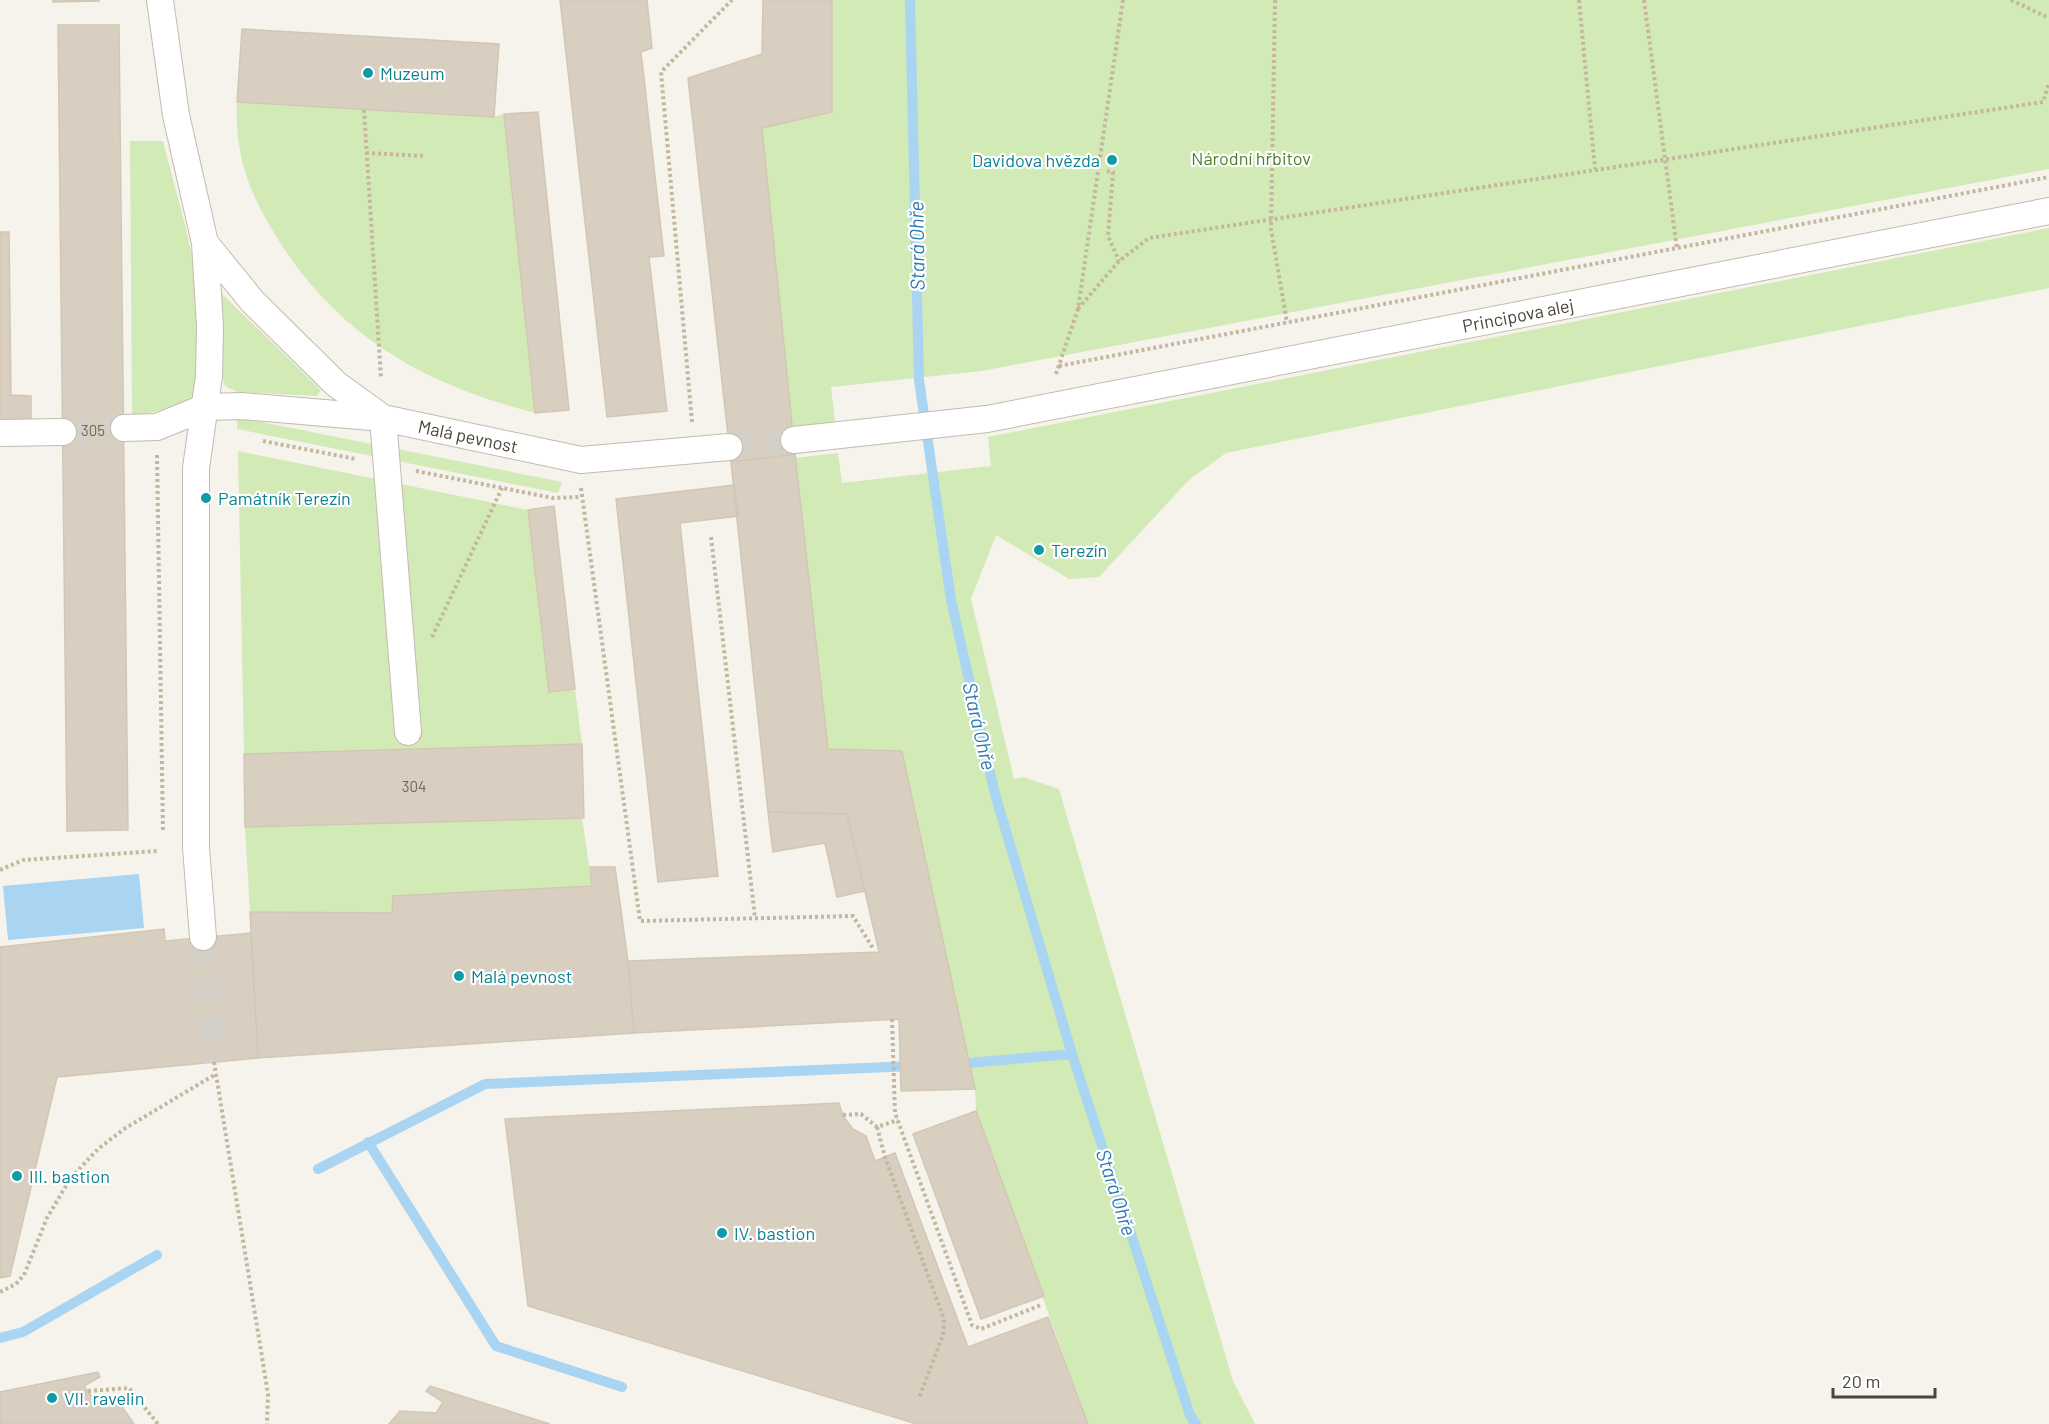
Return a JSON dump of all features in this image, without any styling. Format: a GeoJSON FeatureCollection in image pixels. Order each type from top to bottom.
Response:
{"type":"FeatureCollection","features":[{"type":"Feature","properties":{"kind":"street"},"geometry":{"type":"LineString","coordinates":[[160,0],[176,115],[205,243],[210,327],[206,406],[196,468],[196,848],[203,937]]}},
{"type":"Feature","properties":{"kind":"street","name":"Principova alej"},"geometry":{"type":"LineString","coordinates":[[794,440],[987,419],[2049,211]]}},
{"type":"Feature","properties":{"kind":"street"},"geometry":{"type":"LineString","coordinates":[[205,243],[253,302],[336,384],[383,418],[408,732]]}},
{"type":"Feature","properties":{"kind":"street"},"geometry":{"type":"LineString","coordinates":[[124,428],[157,427],[206,406]]}},
{"type":"Feature","properties":{"kind":"street","name":"Malá pevnost"},"geometry":{"type":"LineString","coordinates":[[206,406],[242,406],[383,418],[581,460],[729,447]]}},
{"type":"Feature","properties":{"kind":"street"},"geometry":{"type":"LineString","coordinates":[[0,434],[63,432]]}},
{"type":"Feature","properties":{"kind":"path"},"geometry":{"type":"LineString","coordinates":[[694,450],[661,72],[732,0]]}},
{"type":"Feature","properties":{"kind":"path"},"geometry":{"type":"LineString","coordinates":[[1043,408],[1078,309],[1123,0]]}},
{"type":"Feature","properties":{"kind":"path"},"geometry":{"type":"LineString","coordinates":[[1275,0],[1271,219],[1287,323]]}},
{"type":"Feature","properties":{"kind":"path"},"geometry":{"type":"LineString","coordinates":[[1579,0],[1595,169]]}},
{"type":"Feature","properties":{"kind":"path"},"geometry":{"type":"LineString","coordinates":[[1644,0],[1675,235]]}},
{"type":"Feature","properties":{"kind":"path"},"geometry":{"type":"LineString","coordinates":[[2011,0],[2049,18]]}},
{"type":"Feature","properties":{"kind":"path"},"geometry":{"type":"LineString","coordinates":[[1078,309],[1119,261],[1149,238],[2043,102],[2049,83]]}},
{"type":"Feature","properties":{"kind":"path"},"geometry":{"type":"LineString","coordinates":[[364,110],[383,418]]}},
{"type":"Feature","properties":{"kind":"path"},"geometry":{"type":"LineString","coordinates":[[366,153],[425,156]]}},
{"type":"Feature","properties":{"kind":"path"},"geometry":{"type":"LineString","coordinates":[[1107,171],[1113,172],[1108,236],[1119,261]]}},
{"type":"Feature","properties":{"kind":"path"},"geometry":{"type":"LineString","coordinates":[[1059,366],[2049,177]]}},
{"type":"Feature","properties":{"kind":"path"},"geometry":{"type":"LineString","coordinates":[[157,427],[163,839]]}},
{"type":"Feature","properties":{"kind":"path"},"geometry":{"type":"LineString","coordinates":[[581,460],[581,504],[640,921],[853,916],[874,950]]}},
{"type":"Feature","properties":{"kind":"path"},"geometry":{"type":"LineString","coordinates":[[432,639],[502,488]]}},
{"type":"Feature","properties":{"kind":"path"},"geometry":{"type":"LineString","coordinates":[[711,537],[755,918]]}},
{"type":"Feature","properties":{"kind":"path"},"geometry":{"type":"LineString","coordinates":[[0,870],[23,860],[157,851]]}},
{"type":"Feature","properties":{"kind":"path"},"geometry":{"type":"LineString","coordinates":[[892,1019],[895,1113],[972,1325],[981,1329],[1041,1305]]}},
{"type":"Feature","properties":{"kind":"path"},"geometry":{"type":"LineString","coordinates":[[214,1062],[268,1394],[267,1424]]}},
{"type":"Feature","properties":{"kind":"path"},"geometry":{"type":"LineString","coordinates":[[0,1292],[16,1284],[24,1275],[47,1218],[70,1179],[98,1149],[124,1129],[216,1074]]}},
{"type":"Feature","properties":{"kind":"path"},"geometry":{"type":"LineString","coordinates":[[843,1115],[861,1114],[877,1127],[885,1157],[944,1319],[943,1335],[920,1398]]}},
{"type":"Feature","properties":{"kind":"path"},"geometry":{"type":"LineString","coordinates":[[877,1127],[898,1120]]}},
{"type":"Feature","properties":{"kind":"path"},"geometry":{"type":"LineString","coordinates":[[88,1391],[129,1388],[158,1424]]}},
{"type":"Feature","properties":{"kind":"green space","name":"Národní hřbitov"},"geometry":{"type":"Polygon","coordinates":[[[832,0],[2049,0],[2049,169],[981,371],[831,387],[835,422],[792,427],[762,128],[832,112],[832,0]]]}},
{"type":"Feature","properties":{"kind":"green space"},"geometry":{"type":"Polygon","coordinates":[[[237,102],[494,117],[504,114],[535,413],[455,387],[419,370],[385,350],[353,326],[324,299],[297,267],[256,200],[244,170],[238,138],[237,102]]]}},
{"type":"Feature","properties":{"kind":"green space"},"geometry":{"type":"Polygon","coordinates":[[[130,141],[163,141],[197,282],[200,327],[192,403],[132,417],[130,141]]]}},
{"type":"Feature","properties":{"kind":"green space"},"geometry":{"type":"Polygon","coordinates":[[[2049,228],[2049,288],[1226,453],[1189,480],[1099,577],[1069,579],[996,535],[971,599],[1014,779],[1023,777],[1059,789],[1233,1381],[1255,1424],[1088,1424],[976,1111],[975,1089],[902,751],[828,749],[795,458],[838,453],[842,483],[991,466],[988,437],[2049,228]]]}},
{"type":"Feature","properties":{"kind":"green space"},"geometry":{"type":"Polygon","coordinates":[[[220,292],[321,390],[317,396],[237,392],[225,386],[222,377],[220,292]]]}},
{"type":"Feature","properties":{"kind":"green space"},"geometry":{"type":"Polygon","coordinates":[[[237,417],[562,482],[558,493],[237,429],[237,417]]]}},
{"type":"Feature","properties":{"kind":"green space"},"geometry":{"type":"Polygon","coordinates":[[[238,451],[528,510],[549,692],[575,689],[582,744],[244,754],[238,451]]]}},
{"type":"Feature","properties":{"kind":"green space"},"geometry":{"type":"Polygon","coordinates":[[[582,818],[592,886],[393,896],[392,913],[250,912],[245,827],[582,818]]]}},
{"type":"Feature","properties":{"kind":"water"},"geometry":{"type":"Polygon","coordinates":[[[139,874],[144,928],[8,940],[3,886],[139,874]]]}},
{"type":"Feature","properties":{"kind":"building"},"geometry":{"type":"Polygon","coordinates":[[[53,0],[99,0],[99,1],[53,2],[53,0]]]}},
{"type":"Feature","properties":{"kind":"building"},"geometry":{"type":"Polygon","coordinates":[[[560,0],[647,0],[652,48],[641,52],[664,256],[649,257],[667,411],[607,417],[560,0]]]}},
{"type":"Feature","properties":{"kind":"building"},"geometry":{"type":"Polygon","coordinates":[[[763,0],[832,0],[832,112],[762,128],[795,454],[731,462],[688,78],[762,54],[763,0]]]}},
{"type":"Feature","properties":{"kind":"building"},"geometry":{"type":"Polygon","coordinates":[[[58,25],[119,25],[128,830],[67,831],[58,25]]]}},
{"type":"Feature","properties":{"kind":"building","name":"Muzeum"},"geometry":{"type":"Polygon","coordinates":[[[242,29],[499,44],[494,117],[237,102],[242,29]]]}},
{"type":"Feature","properties":{"kind":"building"},"geometry":{"type":"Polygon","coordinates":[[[538,112],[569,410],[535,413],[504,114],[538,112]]]}},
{"type":"Feature","properties":{"kind":"building"},"geometry":{"type":"Polygon","coordinates":[[[0,232],[9,232],[11,395],[31,396],[31,423],[0,424],[0,232]]]}},
{"type":"Feature","properties":{"kind":"building"},"geometry":{"type":"Polygon","coordinates":[[[795,454],[828,749],[902,751],[975,1089],[901,1091],[899,1019],[634,1033],[628,961],[879,952],[847,814],[768,812],[731,462],[795,454]]]}},
{"type":"Feature","properties":{"kind":"building"},"geometry":{"type":"Polygon","coordinates":[[[734,485],[738,516],[680,523],[718,876],[658,882],[616,499],[734,485]]]}},
{"type":"Feature","properties":{"kind":"building"},"geometry":{"type":"Polygon","coordinates":[[[554,506],[575,689],[549,692],[528,510],[554,506]]]}},
{"type":"Feature","properties":{"kind":"building"},"geometry":{"type":"Polygon","coordinates":[[[582,744],[584,818],[245,827],[244,754],[582,744]]]}},
{"type":"Feature","properties":{"kind":"building"},"geometry":{"type":"Polygon","coordinates":[[[768,812],[847,814],[865,891],[837,897],[825,843],[773,852],[768,812]]]}},
{"type":"Feature","properties":{"kind":"building"},"geometry":{"type":"Polygon","coordinates":[[[590,867],[615,867],[628,961],[634,1033],[258,1058],[250,912],[392,913],[393,896],[592,886],[590,867]]]}},
{"type":"Feature","properties":{"kind":"building","name":"III. bastion"},"geometry":{"type":"Polygon","coordinates":[[[164,929],[165,941],[251,933],[258,1058],[57,1077],[10,1276],[0,1278],[0,947],[164,929]]]}},
{"type":"Feature","properties":{"kind":"building","name":"IV. bastion"},"geometry":{"type":"Polygon","coordinates":[[[839,1103],[843,1116],[853,1129],[866,1136],[875,1161],[895,1153],[968,1347],[1048,1317],[1088,1424],[917,1424],[528,1306],[505,1119],[839,1103]]]}},
{"type":"Feature","properties":{"kind":"building"},"geometry":{"type":"Polygon","coordinates":[[[976,1111],[1044,1296],[981,1319],[913,1134],[976,1111]]]}},
{"type":"Feature","properties":{"kind":"building","name":"VII. ravelin"},"geometry":{"type":"Polygon","coordinates":[[[98,1372],[100,1377],[84,1386],[92,1397],[116,1398],[134,1424],[0,1424],[0,1392],[98,1372]]]}},
{"type":"Feature","properties":{"kind":"building"},"geometry":{"type":"Polygon","coordinates":[[[430,1386],[550,1424],[389,1424],[400,1411],[436,1413],[443,1402],[426,1391],[430,1386]]]}},
{"type":"Feature","properties":{"kind":"waterway","name":"Stará Ohře"},"geometry":{"type":"LineString","coordinates":[[910,0],[919,380],[951,600],[995,794],[1072,1054],[1190,1415],[1196,1424]]}},
{"type":"Feature","properties":{"kind":"waterway"},"geometry":{"type":"LineString","coordinates":[[956,1064],[1072,1054]]}},
{"type":"Feature","properties":{"kind":"waterway"},"geometry":{"type":"LineString","coordinates":[[318,1169],[485,1084],[914,1066]]}},
{"type":"Feature","properties":{"kind":"waterway"},"geometry":{"type":"LineString","coordinates":[[368,1142],[496,1346],[622,1387]]}},
{"type":"Feature","properties":{"kind":"waterway"},"geometry":{"type":"LineString","coordinates":[[0,1338],[23,1332],[157,1255]]}},
{"type":"Feature","properties":{"kind":"tunnel"},"geometry":{"type":"LineString","coordinates":[[63,432],[124,428]]}},
{"type":"Feature","properties":{"kind":"tunnel"},"geometry":{"type":"LineString","coordinates":[[729,447],[794,440]]}},
{"type":"Feature","properties":{"kind":"tunnel"},"geometry":{"type":"LineString","coordinates":[[203,937],[214,1062]]}},
{"type":"Feature","properties":{"kind":"place","name":"Muzeum"},"geometry":{"type":"Point","coordinates":[368,73]}},
{"type":"Feature","properties":{"kind":"place","name":"Davidova hvězda"},"geometry":{"type":"Point","coordinates":[1112,160]}},
{"type":"Feature","properties":{"kind":"place","name":"Památník Terezín"},"geometry":{"type":"Point","coordinates":[206,498]}},
{"type":"Feature","properties":{"kind":"place","name":"Terezín"},"geometry":{"type":"Point","coordinates":[1039,550]}},
{"type":"Feature","properties":{"kind":"place","name":"Malá pevnost"},"geometry":{"type":"Point","coordinates":[459,976]}},
{"type":"Feature","properties":{"kind":"place","name":"III. bastion"},"geometry":{"type":"Point","coordinates":[17,1176]}},
{"type":"Feature","properties":{"kind":"place","name":"IV. bastion"},"geometry":{"type":"Point","coordinates":[722,1233]}},
{"type":"Feature","properties":{"kind":"place","name":"VII. ravelin"},"geometry":{"type":"Point","coordinates":[52,1398]}}]}
